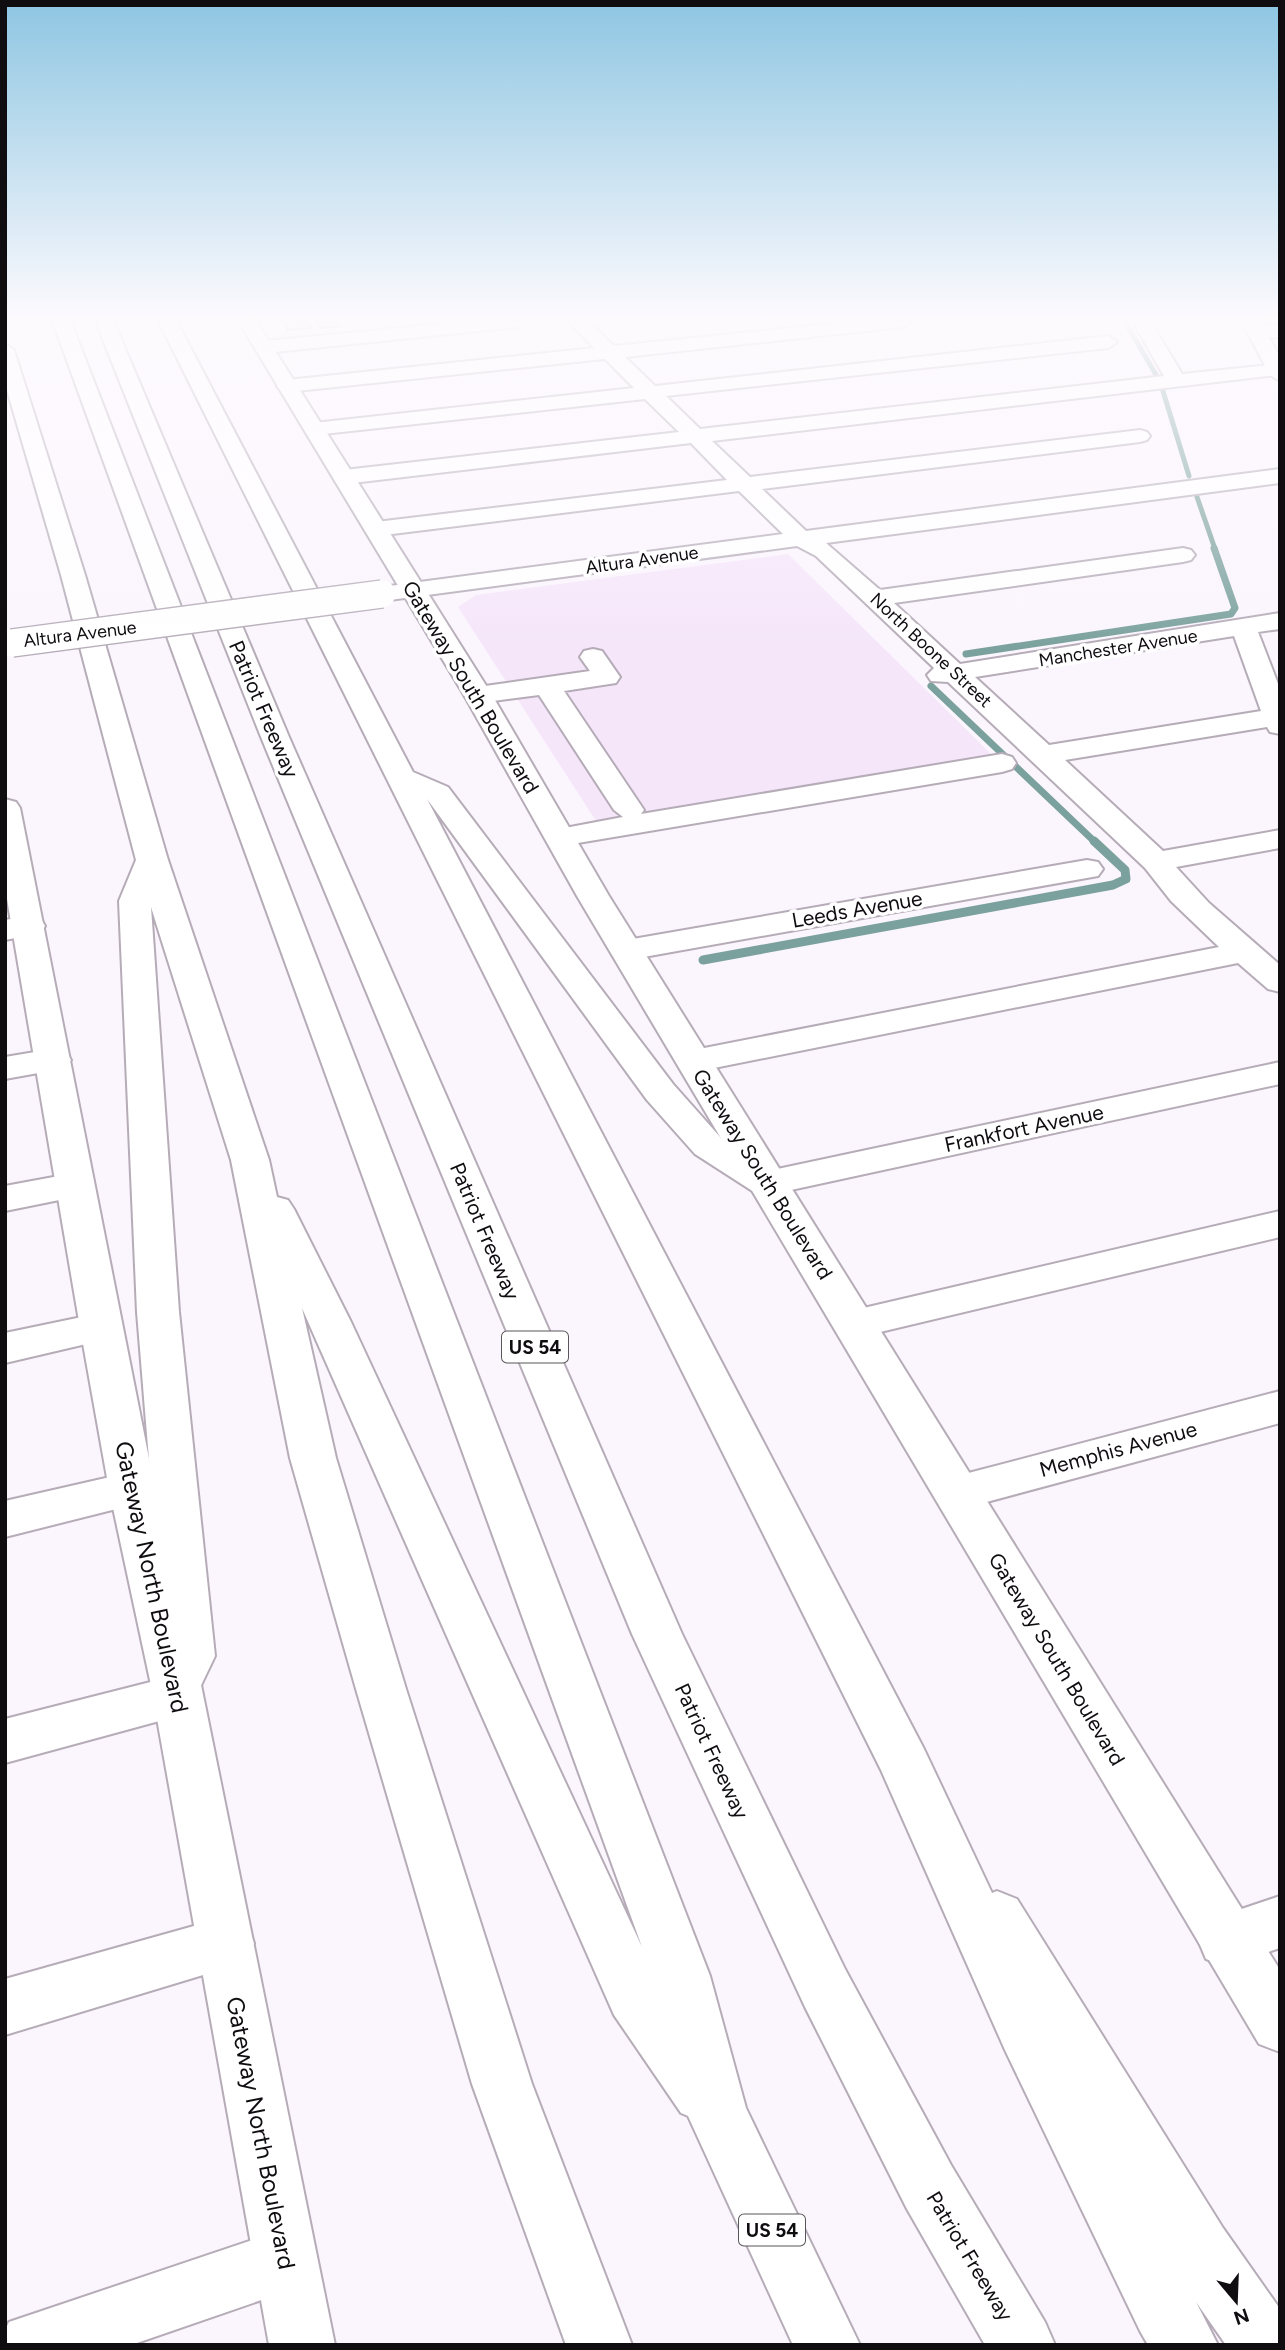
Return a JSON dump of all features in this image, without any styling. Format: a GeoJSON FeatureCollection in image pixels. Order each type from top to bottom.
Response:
{"type":"FeatureCollection","features":[{"type":"Feature","properties":{"kind":"main road"},"geometry":{"type":"LineString","coordinates":[[30,432],[73,575],[152,860],[250,1160],[313,1458],[377,1676],[502,2084],[598,2345]]}},
{"type":"Feature","properties":{"kind":"main road","name":"US 54"},"geometry":{"type":"LineString","coordinates":[[103,432],[681,1976],[718,2115],[827,2345]]}},
{"type":"Feature","properties":{"kind":"main road","name":"Patriot Freeway"},"geometry":{"type":"LineString","coordinates":[[150,432],[275,737],[657,1634],[831,2000],[929,2187],[1022,2345]]}},
{"type":"Feature","properties":{"kind":"main road"},"geometry":{"type":"LineString","coordinates":[[224,432],[905,1765],[1026,2030],[1174,2327]]}},
{"type":"Feature","properties":{"kind":"main road","name":"Gateway South Boulevard"},"geometry":{"type":"LineString","coordinates":[[316,432],[376,529],[398,592],[478,695],[627,950],[1226,1940],[1280,2024]]}},
{"type":"Feature","properties":{"kind":"main road","name":"North Boone Street"},"geometry":{"type":"LineString","coordinates":[[691,432],[801,538],[824,551],[880,603]]}},
{"type":"Feature","properties":{"kind":"main road"},"geometry":{"type":"LineString","coordinates":[[344,477],[732,432]]}},
{"type":"Feature","properties":{"kind":"main road"},"geometry":{"type":"LineString","coordinates":[[376,529],[1140,436]]}},
{"type":"Feature","properties":{"kind":"main road","name":"Altura Avenue"},"geometry":{"type":"LineString","coordinates":[[8,643],[1280,476]]}},
{"type":"Feature","properties":{"kind":"main road"},"geometry":{"type":"LineString","coordinates":[[880,603],[1183,555]]}},
{"type":"Feature","properties":{"kind":"main road","name":"Manchester Avenue"},"geometry":{"type":"LineString","coordinates":[[880,603],[864,612],[931,676],[1244,629],[1280,621]]}},
{"type":"Feature","properties":{"kind":"main road"},"geometry":{"type":"LineString","coordinates":[[1043,755],[1278,722],[1244,629]]}},
{"type":"Feature","properties":{"kind":"main road"},"geometry":{"type":"LineString","coordinates":[[478,695],[607,677],[593,657]]}},
{"type":"Feature","properties":{"kind":"main road","name":"North Boone Street"},"geometry":{"type":"LineString","coordinates":[[956,672],[1156,862],[1167,877],[1245,952],[1280,982]]}},
{"type":"Feature","properties":{"kind":"main road"},"geometry":{"type":"LineString","coordinates":[[546,685],[629,810]]}},
{"type":"Feature","properties":{"kind":"main road"},"geometry":{"type":"LineString","coordinates":[[560,837],[1002,763]]}},
{"type":"Feature","properties":{"kind":"main road"},"geometry":{"type":"LineString","coordinates":[[401,778],[438,793],[660,1092],[708,1146],[768,1183]]}},
{"type":"Feature","properties":{"kind":"main road","name":"Gateway North Boulevard"},"geometry":{"type":"LineString","coordinates":[[5,809],[17,928],[53,1060],[100,1327],[132,1489],[177,1691],[302,2345]]}},
{"type":"Feature","properties":{"kind":"main road"},"geometry":{"type":"LineString","coordinates":[[1156,862],[1280,839]]}},
{"type":"Feature","properties":{"kind":"main road"},"geometry":{"type":"LineString","coordinates":[[5,1741],[177,1691],[190,1656],[158,1312],[135,901],[152,860]]}},
{"type":"Feature","properties":{"kind":"main road","name":"Leeds Avenue"},"geometry":{"type":"LineString","coordinates":[[627,950],[1087,869]]}},
{"type":"Feature","properties":{"kind":"main road"},"geometry":{"type":"LineString","coordinates":[[694,1061],[1245,952]]}},
{"type":"Feature","properties":{"kind":"main road"},"geometry":{"type":"LineString","coordinates":[[5,1068],[53,1060]]}},
{"type":"Feature","properties":{"kind":"main road","name":"Frankfort Avenue"},"geometry":{"type":"LineString","coordinates":[[768,1183],[1280,1073]]}},
{"type":"Feature","properties":{"kind":"main road"},"geometry":{"type":"LineString","coordinates":[[250,1160],[330,1322],[635,1996],[718,2115]]}},
{"type":"Feature","properties":{"kind":"main road"},"geometry":{"type":"LineString","coordinates":[[5,1199],[75,1185]]}},
{"type":"Feature","properties":{"kind":"main road"},"geometry":{"type":"LineString","coordinates":[[855,1324],[1280,1224]]}},
{"type":"Feature","properties":{"kind":"main road"},"geometry":{"type":"LineString","coordinates":[[5,1348],[100,1327]]}},
{"type":"Feature","properties":{"kind":"main road","name":"Memphis Avenue"},"geometry":{"type":"LineString","coordinates":[[957,1493],[1280,1407]]}},
{"type":"Feature","properties":{"kind":"main road"},"geometry":{"type":"LineString","coordinates":[[5,1519],[132,1489]]}},
{"type":"Feature","properties":{"kind":"main road"},"geometry":{"type":"LineString","coordinates":[[905,1765],[1200,2251],[1265,2345]]}},
{"type":"Feature","properties":{"kind":"main road"},"geometry":{"type":"LineString","coordinates":[[1226,1940],[1280,1922]]}},
{"type":"Feature","properties":{"kind":"main road"},"geometry":{"type":"LineString","coordinates":[[5,2007],[226,1943]]}},
{"type":"Feature","properties":{"kind":"main road"},"geometry":{"type":"LineString","coordinates":[[32,2345],[285,2261]]}},
{"type":"Feature","properties":{"kind":"shaded area"},"geometry":{"type":"Polygon","coordinates":[[[788,554],[995,758],[598,824],[458,607],[476,595],[788,554]]]}},
{"type":"Feature","properties":{"kind":"waterway"},"geometry":{"type":"LineString","coordinates":[[1175,432],[1189,476]]}},
{"type":"Feature","properties":{"kind":"waterway"},"geometry":{"type":"LineString","coordinates":[[1197,497],[1215,549]]}},
{"type":"Feature","properties":{"kind":"waterway"},"geometry":{"type":"LineString","coordinates":[[966,654],[1231,614],[1235,608],[1214,548]]}},
{"type":"Feature","properties":{"kind":"waterway"},"geometry":{"type":"LineString","coordinates":[[931,686],[1096,843]]}},
{"type":"Feature","properties":{"kind":"waterway"},"geometry":{"type":"LineString","coordinates":[[703,960],[1113,885],[1126,879],[1125,870],[1094,841]]}}]}
